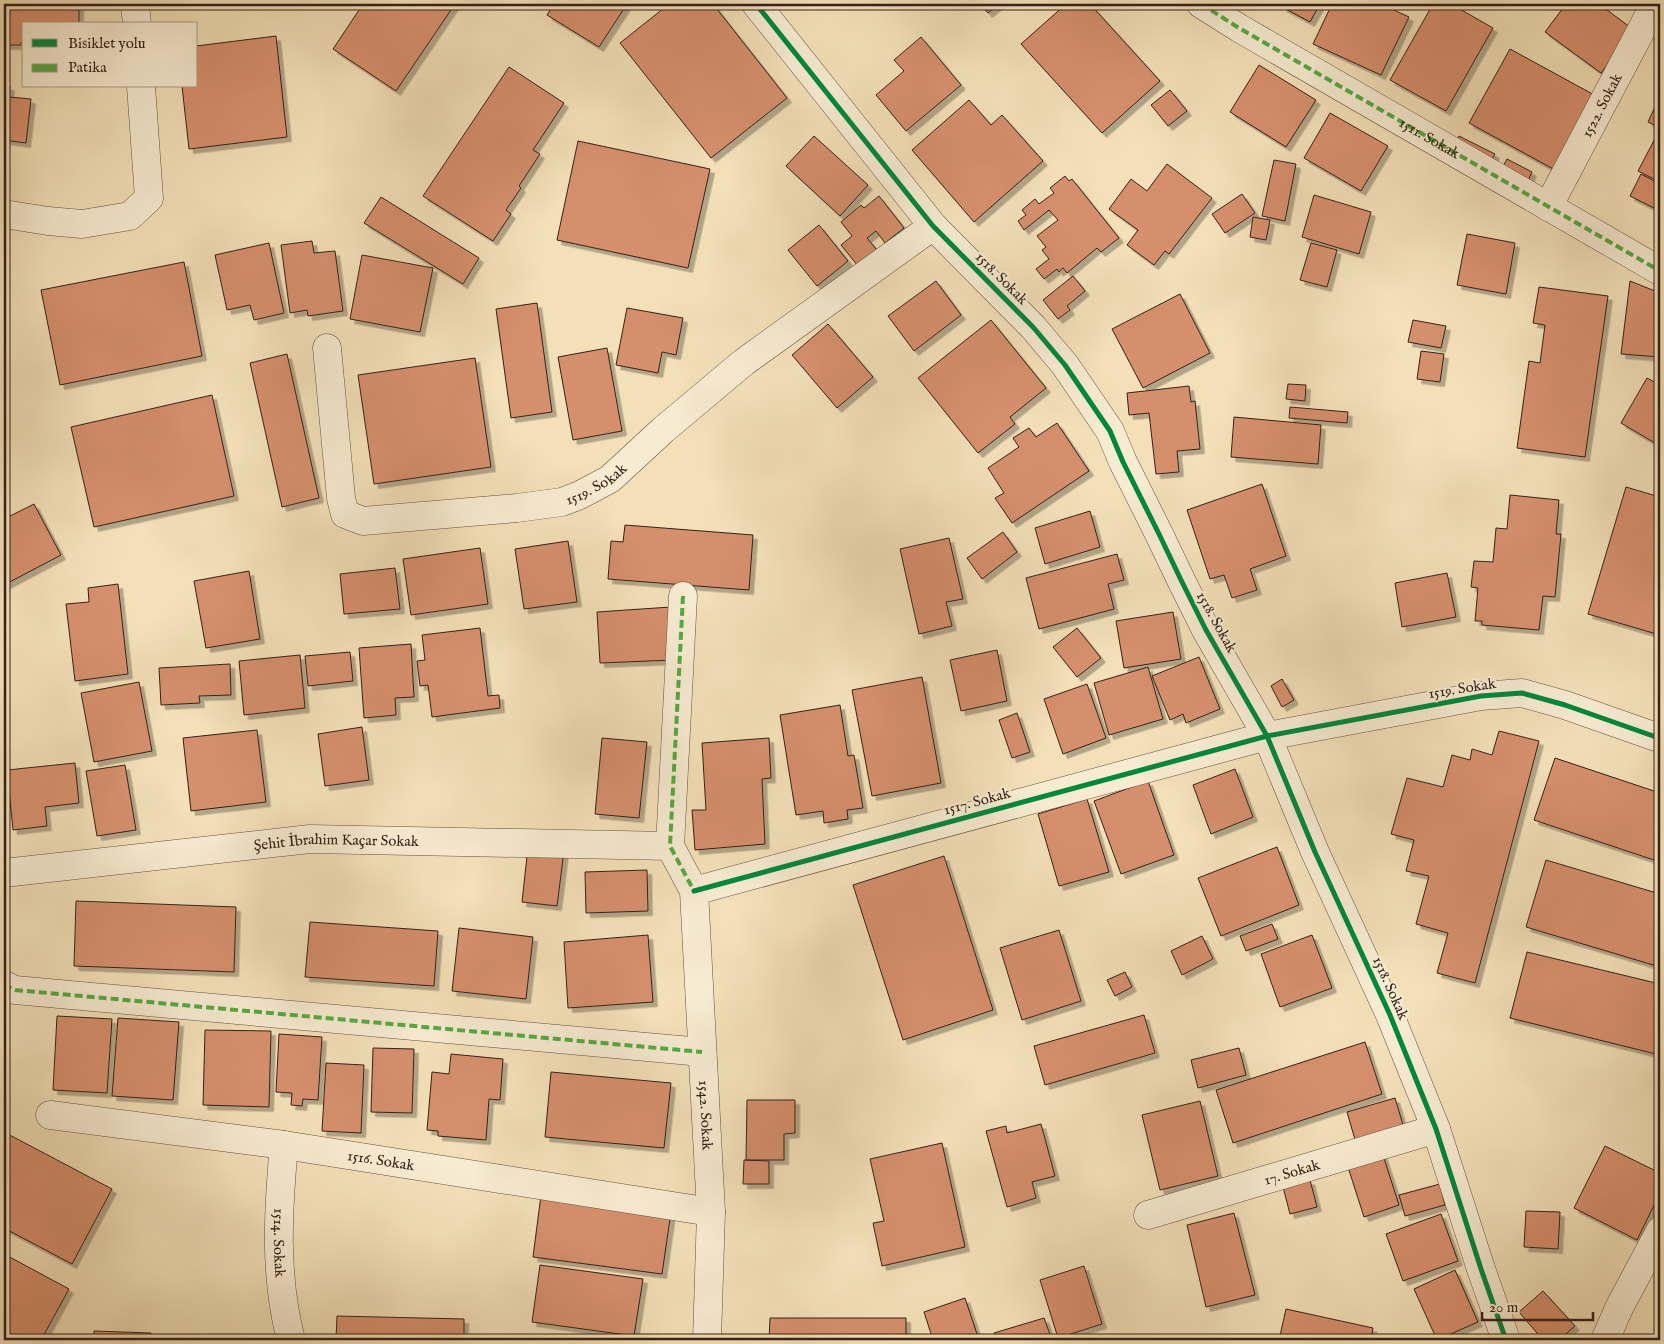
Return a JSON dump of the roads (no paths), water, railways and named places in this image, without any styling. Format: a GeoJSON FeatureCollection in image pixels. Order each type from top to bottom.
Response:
{"type":"FeatureCollection","features":[{"type":"Feature","properties":{"kind":"street"},"geometry":{"type":"LineString","coordinates":[[135,4],[137,22]]}},
{"type":"Feature","properties":{"kind":"street","name":"1518. Sokak"},"geometry":{"type":"LineString","coordinates":[[756,4],[933,226],[1033,327],[1065,365],[1110,431],[1123,462],[1206,630],[1267,736],[1315,852],[1390,1015],[1436,1129],[1506,1340]]}},
{"type":"Feature","properties":{"kind":"street","name":"1511. Sokak"},"geometry":{"type":"LineString","coordinates":[[1201,4],[1239,28],[1660,271]]}},
{"type":"Feature","properties":{"kind":"street","name":"1522. Sokak"},"geometry":{"type":"LineString","coordinates":[[1548,207],[1655,4]]}},
{"type":"Feature","properties":{"kind":"street"},"geometry":{"type":"LineString","coordinates":[[4,214],[82,224],[130,216],[149,198],[141,88]]}},
{"type":"Feature","properties":{"kind":"street","name":"1519. Sokak"},"geometry":{"type":"LineString","coordinates":[[327,348],[341,498],[345,514],[363,521],[517,508],[562,502],[610,479],[671,423],[744,362],[933,226]]}},
{"type":"Feature","properties":{"kind":"street"},"geometry":{"type":"LineString","coordinates":[[684,596],[670,846],[694,891]]}},
{"type":"Feature","properties":{"kind":"street","name":"1519. Sokak"},"geometry":{"type":"LineString","coordinates":[[1267,736],[1481,696],[1522,693],[1565,705],[1656,737]]}},
{"type":"Feature","properties":{"kind":"street","name":"1517. Sokak"},"geometry":{"type":"LineString","coordinates":[[694,891],[1267,736]]}},
{"type":"Feature","properties":{"kind":"street","name":"Şehit İbrahim Kaçar Sokak"},"geometry":{"type":"LineString","coordinates":[[4,873],[310,839],[670,846]]}},
{"type":"Feature","properties":{"kind":"street","name":"1542. Sokak"},"geometry":{"type":"LineString","coordinates":[[694,891],[711,1212],[707,1340]]}},
{"type":"Feature","properties":{"kind":"street"},"geometry":{"type":"LineString","coordinates":[[4,985],[15,990],[702,1052]]}},
{"type":"Feature","properties":{"kind":"street","name":"1516. Sokak"},"geometry":{"type":"LineString","coordinates":[[50,1115],[284,1145],[711,1212]]}},
{"type":"Feature","properties":{"kind":"street","name":"17. Sokak"},"geometry":{"type":"LineString","coordinates":[[1148,1215],[1436,1129]]}},
{"type":"Feature","properties":{"kind":"street","name":"1514. Sokak"},"geometry":{"type":"LineString","coordinates":[[284,1145],[278,1206],[278,1255],[282,1294],[291,1340]]}},
{"type":"Feature","properties":{"kind":"street"},"geometry":{"type":"LineString","coordinates":[[1605,1340],[1619,1308],[1660,1230]]}}]}
